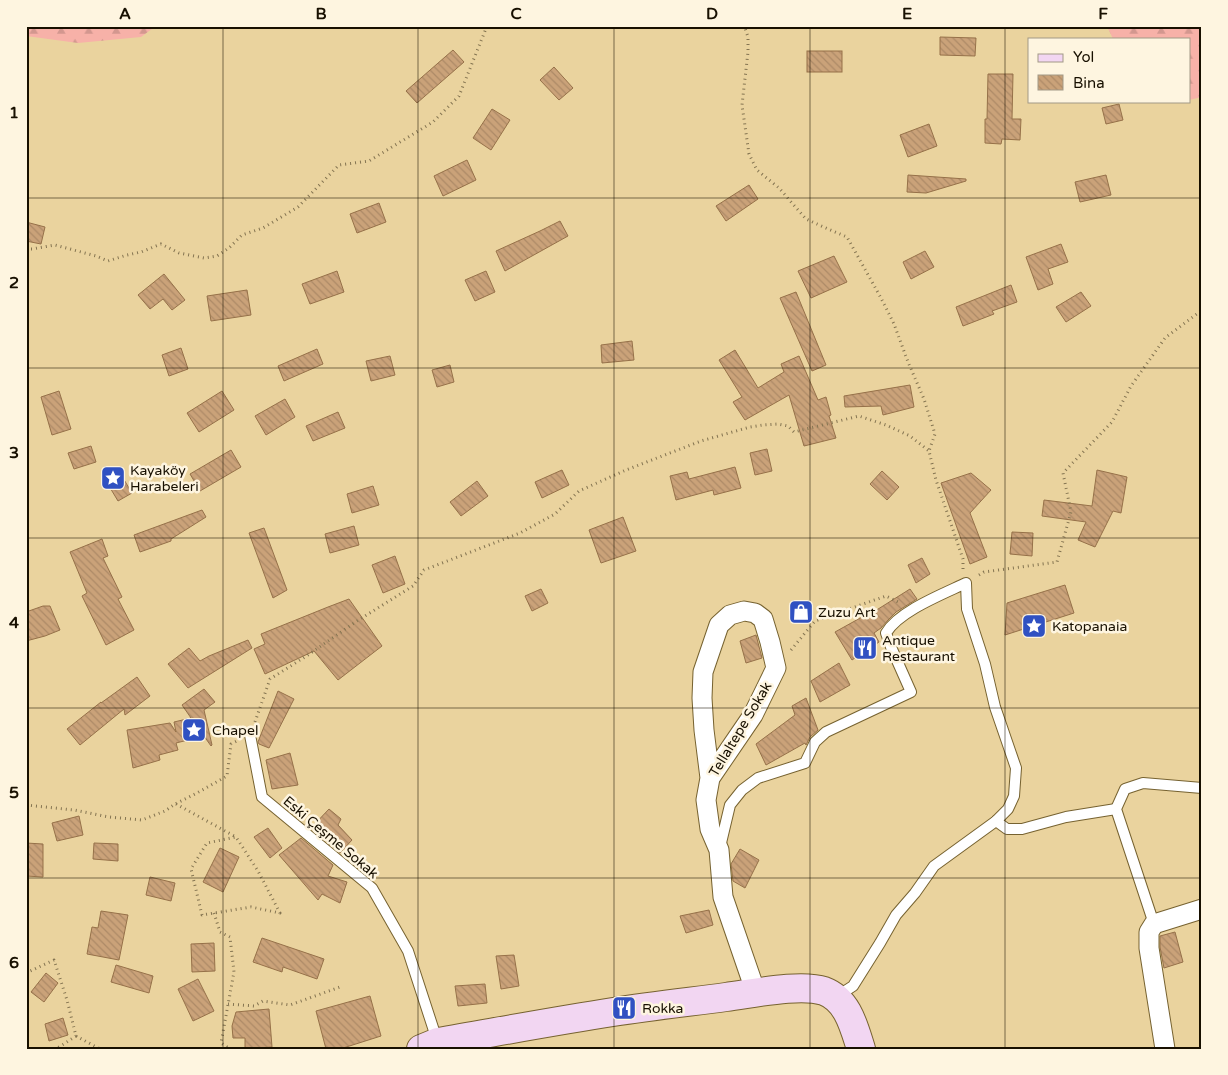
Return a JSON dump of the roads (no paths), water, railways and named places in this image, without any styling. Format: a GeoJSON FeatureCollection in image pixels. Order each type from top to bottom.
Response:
{"type":"FeatureCollection","features":[{"type":"Feature","properties":{"kind":"street","name":"Tellaltepe Sokak"},"geometry":{"type":"LineString","coordinates":[[710,778],[753,715],[776,668],[763,619],[755,613],[744,611],[730,615],[719,625],[703,672],[702,698],[710,778],[706,800],[710,829],[719,850],[723,897],[756,993]]}},
{"type":"Feature","properties":{"kind":"street"},"geometry":{"type":"LineString","coordinates":[[1165,1049],[1149,948],[1150,932],[1154,924],[1202,909]]}},
{"type":"Feature","properties":{"kind":"street"},"geometry":{"type":"LineString","coordinates":[[430,1045],[615,1012],[808,988],[824,991],[842,1003],[854,1026],[861,1049]]}},
{"type":"Feature","properties":{"kind":"lane"},"geometry":{"type":"LineString","coordinates":[[719,850],[730,805],[742,790],[758,778],[805,764],[815,742],[826,732],[911,692],[886,632],[890,626],[913,609],[966,583],[967,608],[1016,768],[1014,796],[1008,809],[996,821],[934,866],[896,915],[852,986],[835,997]]}},
{"type":"Feature","properties":{"kind":"lane","name":"Eski Çeşme Sokak"},"geometry":{"type":"LineString","coordinates":[[250,735],[262,797],[372,888],[408,951],[430,1045]]}},
{"type":"Feature","properties":{"kind":"lane"},"geometry":{"type":"LineString","coordinates":[[1154,924],[1116,809],[1124,790],[1143,783],[1202,788]]}},
{"type":"Feature","properties":{"kind":"lane"},"geometry":{"type":"LineString","coordinates":[[996,821],[1008,830],[1022,829],[1066,817],[1116,809]]}},
{"type":"Feature","properties":{"kind":"place","name":"Kayaköy Harabeleri"},"geometry":{"type":"Point","coordinates":[113,478]}},
{"type":"Feature","properties":{"kind":"place","name":"Zuzu Art"},"geometry":{"type":"Point","coordinates":[801,612]}},
{"type":"Feature","properties":{"kind":"place","name":"Katopanaia"},"geometry":{"type":"Point","coordinates":[1034,626]}},
{"type":"Feature","properties":{"kind":"place","name":"Antique Restaurant"},"geometry":{"type":"Point","coordinates":[865,648]}},
{"type":"Feature","properties":{"kind":"place","name":"Chapel"},"geometry":{"type":"Point","coordinates":[194,730]}},
{"type":"Feature","properties":{"kind":"place","name":"Rokka"},"geometry":{"type":"Point","coordinates":[624,1008]}}]}
